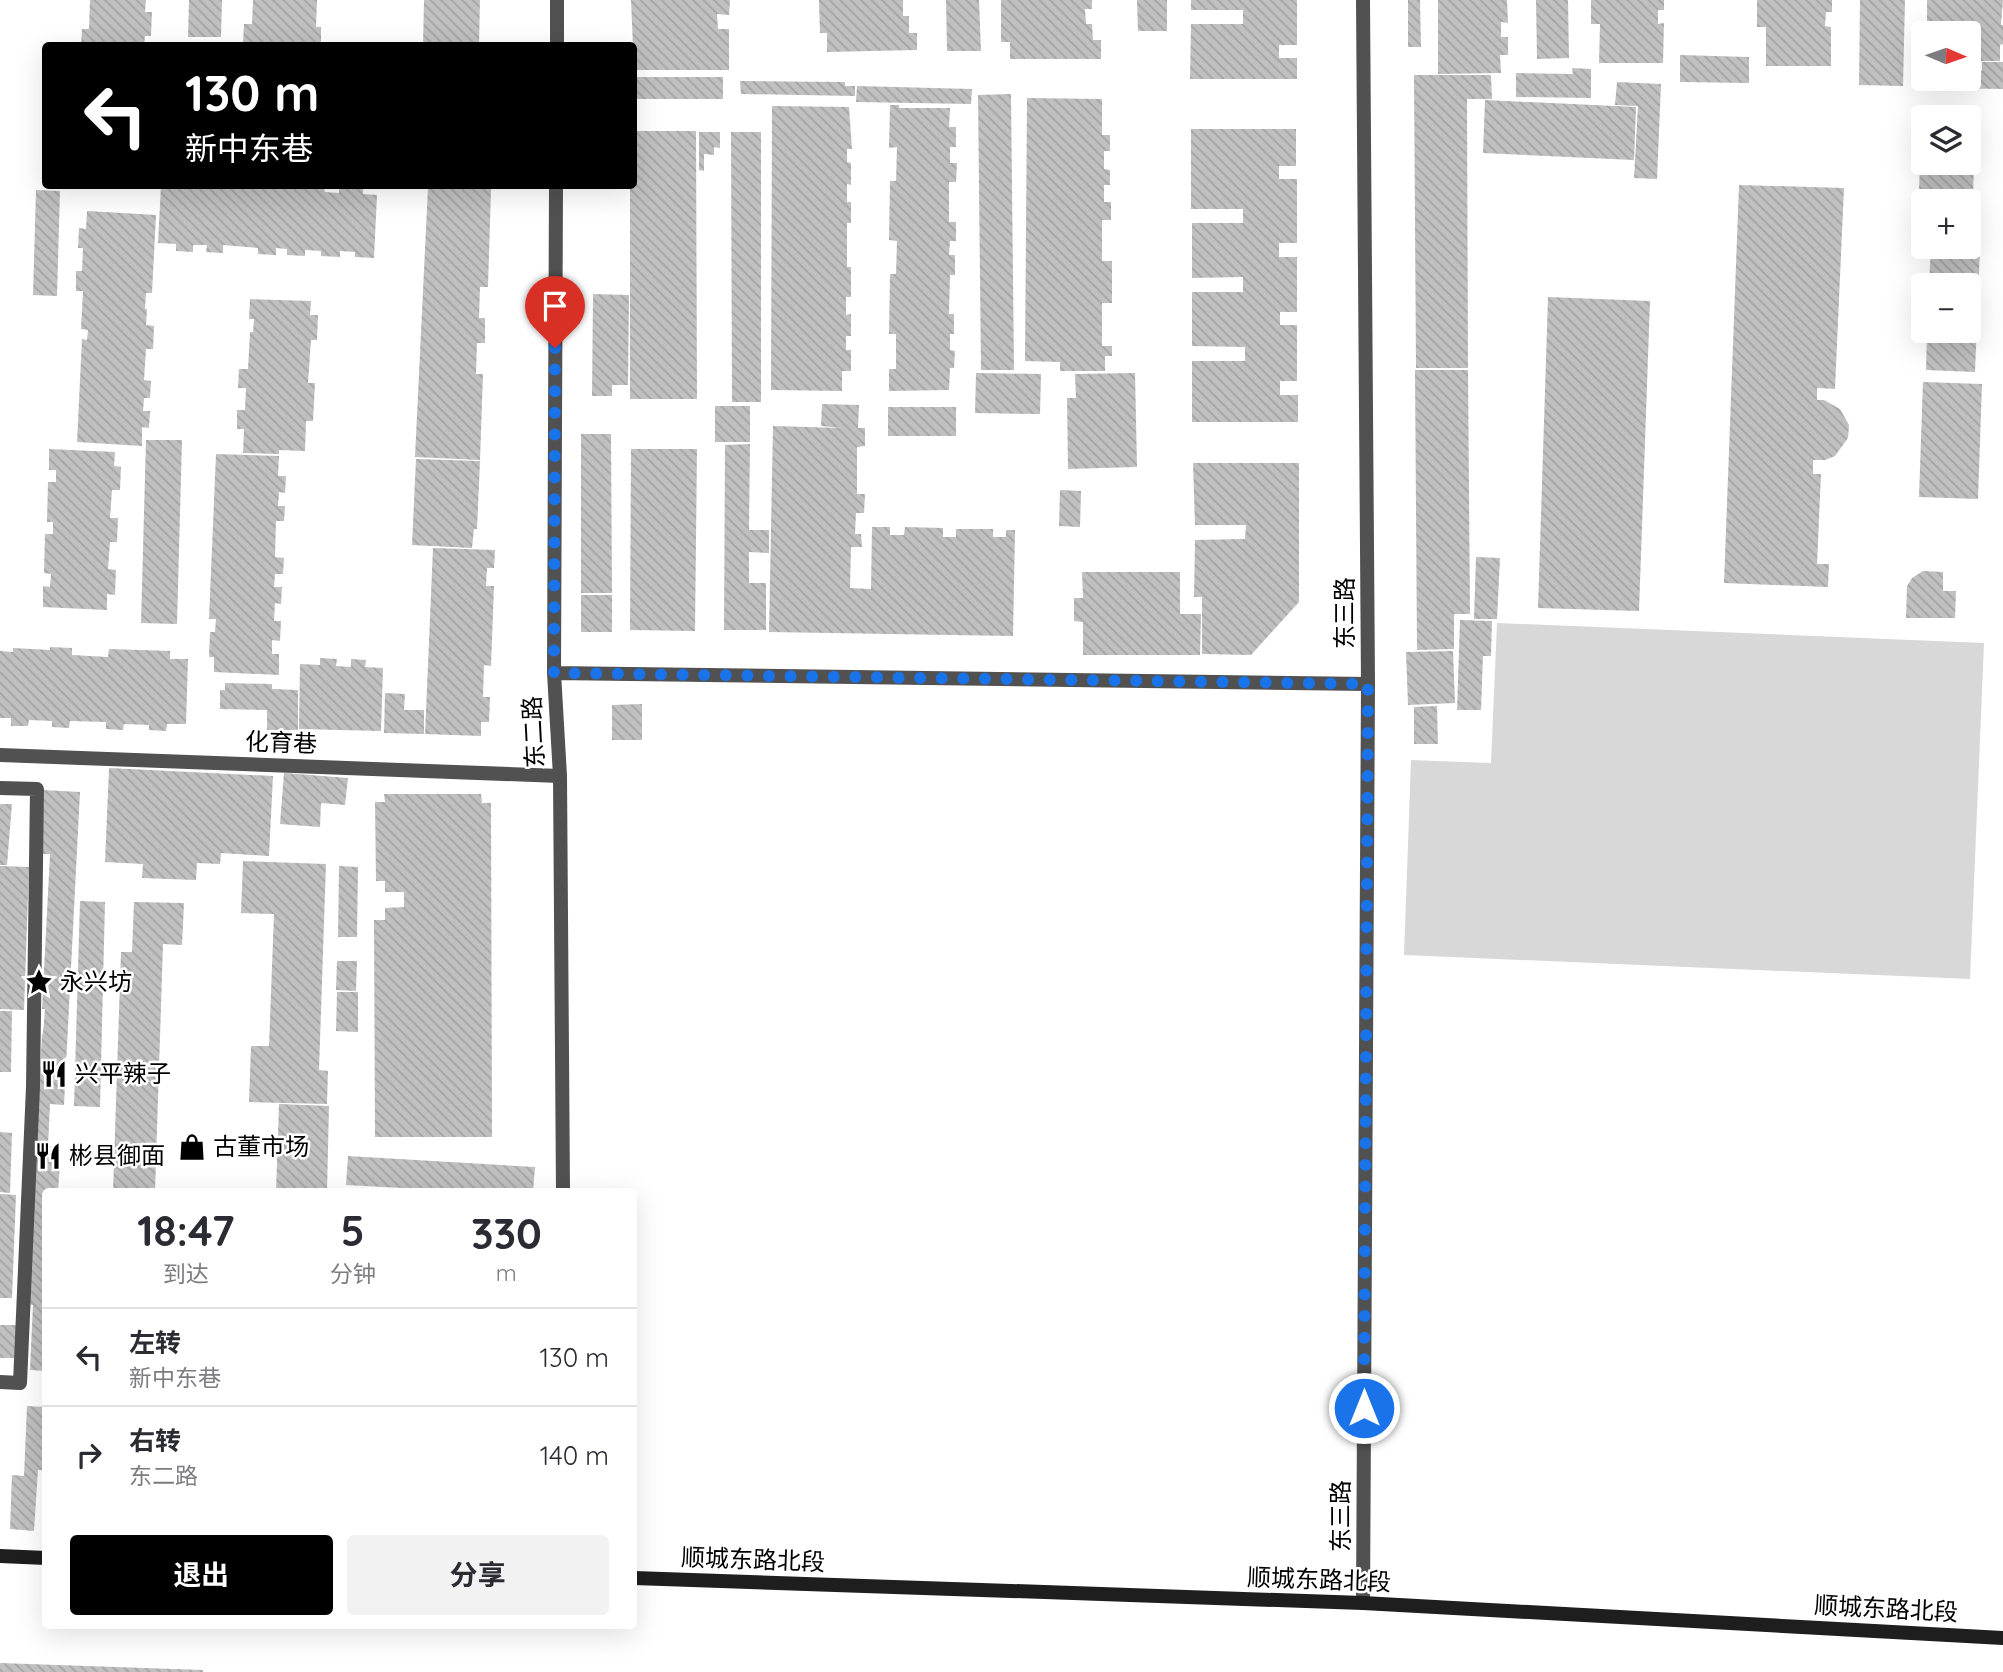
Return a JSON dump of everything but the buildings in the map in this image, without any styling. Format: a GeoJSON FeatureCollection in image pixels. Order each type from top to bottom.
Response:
{"type":"FeatureCollection","features":[{"type":"Feature","properties":{"kind":"street"},"geometry":{"type":"LineString","coordinates":[[557,0],[557,42]]}},
{"type":"Feature","properties":{"kind":"street","name":"东三路"},"geometry":{"type":"LineString","coordinates":[[1363,0],[1368,684],[1363,1604]]}},
{"type":"Feature","properties":{"kind":"street","name":"东二路"},"geometry":{"type":"LineString","coordinates":[[556,189],[554,673],[560,776],[563,1188]]}},
{"type":"Feature","properties":{"kind":"street"},"geometry":{"type":"LineString","coordinates":[[554,673],[1368,684]]}},
{"type":"Feature","properties":{"kind":"street","name":"化育巷"},"geometry":{"type":"LineString","coordinates":[[0,755],[560,776]]}},
{"type":"Feature","properties":{"kind":"street"},"geometry":{"type":"LineString","coordinates":[[0,788],[37,789],[33,1087],[20,1383],[0,1382]]}},
{"type":"Feature","properties":{"kind":"street"},"geometry":{"type":"LineString","coordinates":[[0,1556],[42,1558]]}},
{"type":"Feature","properties":{"kind":"street","name":"顺城东路北段"},"geometry":{"type":"LineString","coordinates":[[637,1578],[1363,1604],[2003,1638]]}},
{"type":"Feature","properties":{"kind":"shaded area"},"geometry":{"type":"Polygon","coordinates":[[[1497,623],[1984,643],[1970,979],[1404,955],[1411,760],[1491,763],[1497,623]]]}},
{"type":"Feature","properties":{"kind":"place","name":"永兴坊"},"geometry":{"type":"Point","coordinates":[39,982]}},
{"type":"Feature","properties":{"kind":"place","name":"兴平辣子"},"geometry":{"type":"Point","coordinates":[54,1074]}},
{"type":"Feature","properties":{"kind":"place","name":"古董市场"},"geometry":{"type":"Point","coordinates":[192,1147]}},
{"type":"Feature","properties":{"kind":"place","name":"彬县御面"},"geometry":{"type":"Point","coordinates":[48,1156]}},
{"type":"Feature","properties":{"kind":"route"},"geometry":{"type":"LineString","coordinates":[[555,348],[554,673],[1368,684],[1364,1408]]}}]}
